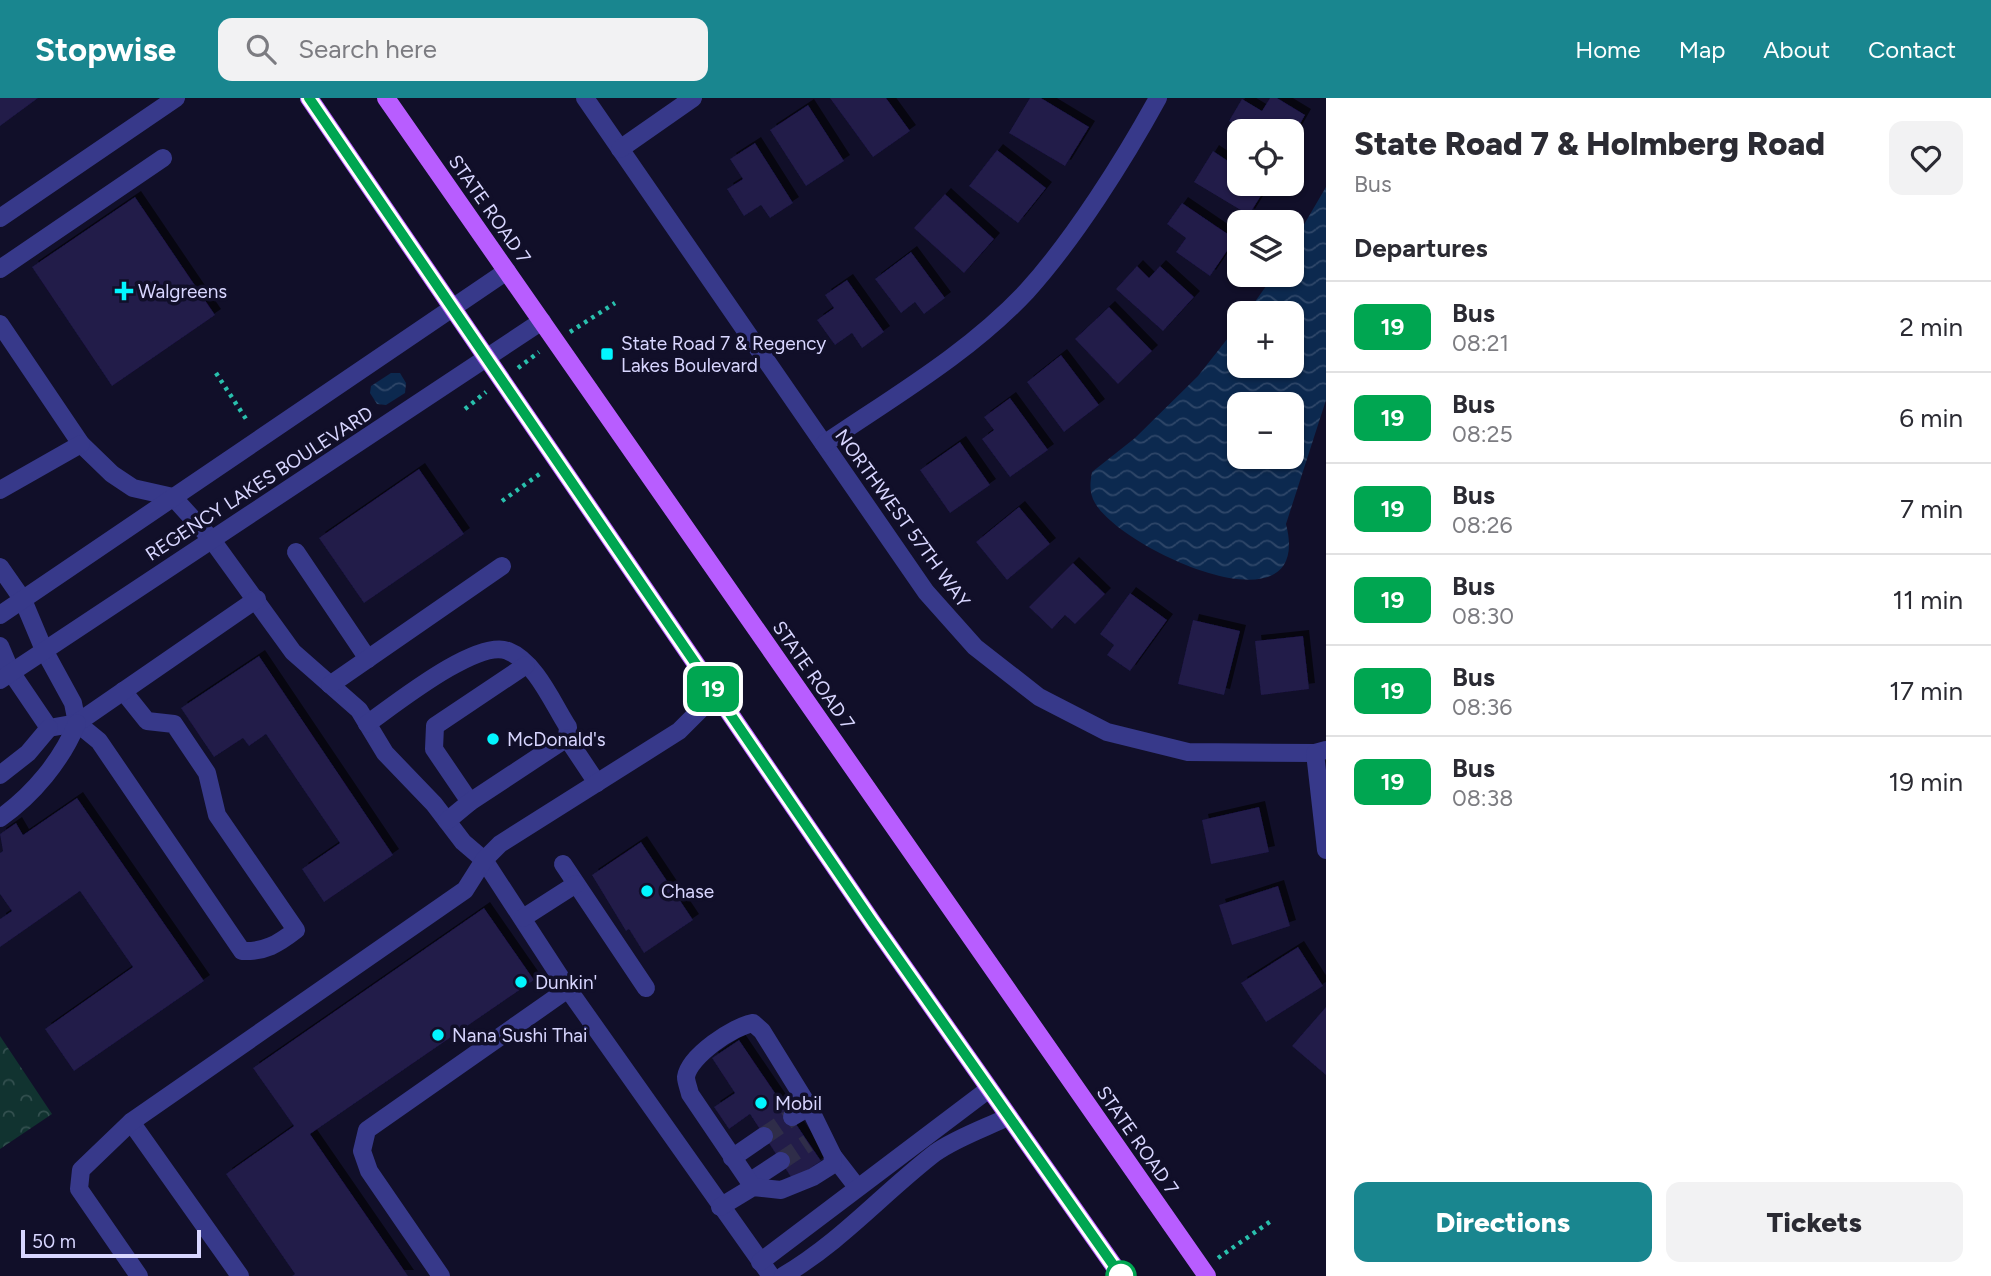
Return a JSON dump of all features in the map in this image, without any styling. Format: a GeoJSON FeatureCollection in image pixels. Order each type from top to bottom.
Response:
{"type":"FeatureCollection","features":[{"type":"Feature","properties":{"kind":"main road"},"geometry":{"type":"LineString","coordinates":[[309,98],[716,694],[1121,1276]]}},
{"type":"Feature","properties":{"kind":"main road","name":"STATE ROAD 7"},"geometry":{"type":"LineString","coordinates":[[386,98],[1204,1273]]}},
{"type":"Feature","properties":{"kind":"street"},"geometry":{"type":"LineString","coordinates":[[0,218],[176,98]]}},
{"type":"Feature","properties":{"kind":"street","name":"NORTHWEST 57TH WAY"},"geometry":{"type":"LineString","coordinates":[[585,98],[926,592],[975,647],[1039,697],[1107,732],[1188,752],[1320,751]]}},
{"type":"Feature","properties":{"kind":"street"},"geometry":{"type":"LineString","coordinates":[[620,149],[693,98]]}},
{"type":"Feature","properties":{"kind":"street"},"geometry":{"type":"LineString","coordinates":[[824,444],[957,354],[1027,291],[1082,219],[1136,138],[1158,98]]}},
{"type":"Feature","properties":{"kind":"street"},"geometry":{"type":"LineString","coordinates":[[0,269],[163,158]]}},
{"type":"Feature","properties":{"kind":"street","name":"REGENCY LAKES BOULEVARD"},"geometry":{"type":"LineString","coordinates":[[0,615],[508,271]]}},
{"type":"Feature","properties":{"kind":"street","name":"REGENCY LAKES BOULEVARD"},"geometry":{"type":"LineString","coordinates":[[6,676],[542,321]]}},
{"type":"Feature","properties":{"kind":"street"},"geometry":{"type":"LineString","coordinates":[[0,324],[81,444],[112,474],[132,488],[173,497],[212,540],[293,652],[346,697],[385,753],[463,842],[484,860],[568,989],[765,1269],[857,1187],[989,1089]]}},
{"type":"Feature","properties":{"kind":"street"},"geometry":{"type":"LineString","coordinates":[[0,490],[81,444]]}},
{"type":"Feature","properties":{"kind":"street"},"geometry":{"type":"LineString","coordinates":[[296,552],[368,659]]}},
{"type":"Feature","properties":{"kind":"street"},"geometry":{"type":"LineString","coordinates":[[330,685],[502,566]]}},
{"type":"Feature","properties":{"kind":"street"},"geometry":{"type":"LineString","coordinates":[[0,567],[23,600],[44,650],[73,703],[77,723],[69,744],[42,780],[0,818]]}},
{"type":"Feature","properties":{"kind":"street"},"geometry":{"type":"LineString","coordinates":[[0,775],[28,753],[49,728],[77,723],[257,599]]}},
{"type":"Feature","properties":{"kind":"street"},"geometry":{"type":"LineString","coordinates":[[0,646],[6,676],[49,728]]}},
{"type":"Feature","properties":{"kind":"street"},"geometry":{"type":"LineString","coordinates":[[367,724],[453,664],[491,650],[508,650],[526,665],[568,727],[567,738],[597,783]]}},
{"type":"Feature","properties":{"kind":"street"},"geometry":{"type":"LineString","coordinates":[[470,802],[434,750],[435,726],[526,665]]}},
{"type":"Feature","properties":{"kind":"street"},"geometry":{"type":"LineString","coordinates":[[77,723],[99,741],[242,951],[258,952],[274,946],[296,930],[217,815],[207,773],[174,723],[147,722],[123,691]]}},
{"type":"Feature","properties":{"kind":"street"},"geometry":{"type":"LineString","coordinates":[[139,1276],[79,1189],[81,1170],[131,1122],[465,890],[484,860],[499,844],[679,731],[716,694]]}},
{"type":"Feature","properties":{"kind":"street"},"geometry":{"type":"LineString","coordinates":[[447,821],[470,802],[567,738]]}},
{"type":"Feature","properties":{"kind":"street"},"geometry":{"type":"LineString","coordinates":[[1320,751],[1326,850]]}},
{"type":"Feature","properties":{"kind":"street"},"geometry":{"type":"LineString","coordinates":[[563,864],[646,988]]}},
{"type":"Feature","properties":{"kind":"street"},"geometry":{"type":"LineString","coordinates":[[523,918],[576,884]]}},
{"type":"Feature","properties":{"kind":"street"},"geometry":{"type":"LineString","coordinates":[[441,1276],[369,1171],[362,1150],[367,1130],[568,989]]}},
{"type":"Feature","properties":{"kind":"street"},"geometry":{"type":"LineString","coordinates":[[833,1156],[832,1165],[813,1177],[781,1190],[751,1185],[690,1094],[686,1077],[692,1065],[710,1046],[740,1025],[753,1023],[762,1031],[808,1107],[816,1138],[833,1156],[857,1187]]}},
{"type":"Feature","properties":{"kind":"street"},"geometry":{"type":"LineString","coordinates":[[792,1117],[808,1107]]}},
{"type":"Feature","properties":{"kind":"street"},"geometry":{"type":"LineString","coordinates":[[783,1276],[841,1238],[938,1151],[1008,1116]]}},
{"type":"Feature","properties":{"kind":"street"},"geometry":{"type":"LineString","coordinates":[[131,1122],[240,1276]]}},
{"type":"Feature","properties":{"kind":"street"},"geometry":{"type":"LineString","coordinates":[[732,1158],[764,1136]]}},
{"type":"Feature","properties":{"kind":"street"},"geometry":{"type":"LineString","coordinates":[[720,1208],[781,1161]]}},
{"type":"Feature","properties":{"kind":"path"},"geometry":{"type":"LineString","coordinates":[[216,373],[260,439]]}},
{"type":"Feature","properties":{"kind":"path"},"geometry":{"type":"LineString","coordinates":[[502,501],[557,461]]}},
{"type":"Feature","properties":{"kind":"path"},"geometry":{"type":"LineString","coordinates":[[1204,1273],[1271,1221]]}},
{"type":"Feature","properties":{"kind":"green space"},"geometry":{"type":"Polygon","coordinates":[[[0,1036],[52,1114],[0,1149],[0,1036]]]}},
{"type":"Feature","properties":{"kind":"water"},"geometry":{"type":"Polygon","coordinates":[[[1326,187],[1326,400],[1304,468],[1304,392],[1227,392],[1227,469],[1304,469],[1286,524],[1287,558],[1272,575],[1246,580],[1212,574],[1175,561],[1141,542],[1112,522],[1095,503],[1091,488],[1092,472],[1135,438],[1198,376],[1227,339],[1227,378],[1304,378],[1304,301],[1256,301],[1265,287],[1304,287],[1304,225],[1326,187]]]}},
{"type":"Feature","properties":{"kind":"water"},"geometry":{"type":"Polygon","coordinates":[[[391,373],[400,373],[406,383],[405,393],[386,405],[377,404],[370,393],[371,386],[391,373]]]}},
{"type":"Feature","properties":{"kind":"building"},"geometry":{"type":"Polygon","coordinates":[[[0,98],[38,98],[0,126],[0,98]]]}},
{"type":"Feature","properties":{"kind":"building"},"geometry":{"type":"Polygon","coordinates":[[[830,98],[886,98],[910,131],[873,157],[830,98]]]}},
{"type":"Feature","properties":{"kind":"building"},"geometry":{"type":"Polygon","coordinates":[[[1030,98],[1041,98],[1089,127],[1065,166],[1009,133],[1030,98]]]}},
{"type":"Feature","properties":{"kind":"building"},"geometry":{"type":"Polygon","coordinates":[[[1270,98],[1277,98],[1305,115],[1303,119],[1230,119],[1242,99],[1262,111],[1270,98]]]}},
{"type":"Feature","properties":{"kind":"building"},"geometry":{"type":"Polygon","coordinates":[[[808,105],[844,161],[806,186],[770,130],[808,105]]]}},
{"type":"Feature","properties":{"kind":"building"},"geometry":{"type":"Polygon","coordinates":[[[755,143],[793,203],[770,218],[761,205],[744,216],[727,189],[743,179],[730,159],[755,143]]]}},
{"type":"Feature","properties":{"kind":"building"},"geometry":{"type":"Polygon","coordinates":[[[997,150],[1046,188],[1018,223],[969,186],[997,150]]]}},
{"type":"Feature","properties":{"kind":"building"},"geometry":{"type":"Polygon","coordinates":[[[1213,151],[1227,160],[1227,196],[1261,196],[1252,210],[1241,210],[1194,182],[1213,151]]]}},
{"type":"Feature","properties":{"kind":"building"},"geometry":{"type":"Polygon","coordinates":[[[945,194],[994,239],[964,273],[914,228],[945,194]]]}},
{"type":"Feature","properties":{"kind":"building","name":"Walgreens"},"geometry":{"type":"Polygon","coordinates":[[[135,197],[215,315],[112,386],[32,267],[135,197]]]}},
{"type":"Feature","properties":{"kind":"building"},"geometry":{"type":"Polygon","coordinates":[[[1182,203],[1227,234],[1227,251],[1210,276],[1176,252],[1186,238],[1167,224],[1182,203]]]}},
{"type":"Feature","properties":{"kind":"building"},"geometry":{"type":"Polygon","coordinates":[[[911,252],[945,298],[924,314],[915,302],[901,313],[875,279],[911,252]]]}},
{"type":"Feature","properties":{"kind":"building"},"geometry":{"type":"Polygon","coordinates":[[[1137,266],[1149,278],[1160,266],[1194,297],[1163,331],[1116,289],[1137,266]]]}},
{"type":"Feature","properties":{"kind":"building"},"geometry":{"type":"Polygon","coordinates":[[[847,280],[884,332],[862,348],[852,333],[835,345],[817,320],[834,308],[825,295],[847,280]]]}},
{"type":"Feature","properties":{"kind":"building"},"geometry":{"type":"Polygon","coordinates":[[[1109,307],[1152,351],[1118,384],[1075,339],[1109,307]]]}},
{"type":"Feature","properties":{"kind":"building"},"geometry":{"type":"Polygon","coordinates":[[[1061,355],[1099,405],[1064,432],[1027,382],[1061,355]]]}},
{"type":"Feature","properties":{"kind":"building"},"geometry":{"type":"Polygon","coordinates":[[[1010,398],[1048,450],[1010,477],[982,439],[994,430],[984,417],[1010,398]]]}},
{"type":"Feature","properties":{"kind":"building"},"geometry":{"type":"Polygon","coordinates":[[[960,442],[990,485],[950,513],[920,470],[960,442]]]}},
{"type":"Feature","properties":{"kind":"building"},"geometry":{"type":"Polygon","coordinates":[[[419,469],[464,534],[364,603],[319,538],[419,469]]]}},
{"type":"Feature","properties":{"kind":"building"},"geometry":{"type":"Polygon","coordinates":[[[1019,507],[1050,544],[1007,580],[976,542],[1019,507]]]}},
{"type":"Feature","properties":{"kind":"building"},"geometry":{"type":"Polygon","coordinates":[[[1073,563],[1105,594],[1075,624],[1065,615],[1052,629],[1029,607],[1073,563]]]}},
{"type":"Feature","properties":{"kind":"building"},"geometry":{"type":"Polygon","coordinates":[[[1130,593],[1167,620],[1130,671],[1107,655],[1114,645],[1100,634],[1130,593]]]}},
{"type":"Feature","properties":{"kind":"building"},"geometry":{"type":"Polygon","coordinates":[[[1193,620],[1240,631],[1224,695],[1178,684],[1193,620]]]}},
{"type":"Feature","properties":{"kind":"building"},"geometry":{"type":"Polygon","coordinates":[[[1303,636],[1309,689],[1261,695],[1255,641],[1303,636]]]}},
{"type":"Feature","properties":{"kind":"building"},"geometry":{"type":"Polygon","coordinates":[[[259,656],[393,855],[324,902],[302,869],[340,843],[266,734],[249,746],[243,738],[214,757],[181,708],[259,656]]]}},
{"type":"Feature","properties":{"kind":"building"},"geometry":{"type":"Polygon","coordinates":[[[77,798],[204,981],[74,1071],[45,1029],[133,967],[80,891],[0,947],[0,919],[12,911],[0,894],[0,853],[3,851],[0,834],[16,823],[23,835],[77,798]]]}},
{"type":"Feature","properties":{"kind":"building"},"geometry":{"type":"Polygon","coordinates":[[[1259,807],[1269,852],[1211,864],[1202,820],[1259,807]]]}},
{"type":"Feature","properties":{"kind":"building"},"geometry":{"type":"Polygon","coordinates":[[[641,842],[693,920],[644,953],[629,929],[626,931],[592,875],[641,842]]]}},
{"type":"Feature","properties":{"kind":"building"},"geometry":{"type":"Polygon","coordinates":[[[1278,886],[1290,926],[1232,945],[1219,905],[1278,886]]]}},
{"type":"Feature","properties":{"kind":"building"},"geometry":{"type":"Polygon","coordinates":[[[484,908],[534,980],[310,1134],[408,1276],[292,1276],[295,1274],[226,1174],[294,1126],[253,1068],[484,908]]]}},
{"type":"Feature","properties":{"kind":"building"},"geometry":{"type":"Polygon","coordinates":[[[1298,947],[1323,986],[1266,1022],[1241,983],[1298,947]]]}},
{"type":"Feature","properties":{"kind":"building"},"geometry":{"type":"Polygon","coordinates":[[[1326,1007],[1326,1075],[1292,1046],[1326,1007]]]}},
{"type":"Feature","properties":{"kind":"building"},"geometry":{"type":"Polygon","coordinates":[[[739,1040],[821,1161],[793,1180],[750,1114],[729,1129],[714,1107],[735,1093],[712,1058],[739,1040]]]}},
{"type":"Feature","properties":{"kind":"tunnel"},"geometry":{"type":"LineString","coordinates":[[764,1136],[792,1117]]}},
{"type":"Feature","properties":{"kind":"tunnel"},"geometry":{"type":"LineString","coordinates":[[781,1161],[808,1143]]}},
{"type":"Feature","properties":{"kind":"bus line","name":"19"},"geometry":{"type":"LineString","coordinates":[[309,98],[873,923],[1121,1276]]}},
{"type":"Feature","properties":{"kind":"place","name":"Walgreens"},"geometry":{"type":"Point","coordinates":[124,291]}},
{"type":"Feature","properties":{"kind":"place","name":"State Road 7 & Regency Lakes Boulevard"},"geometry":{"type":"Point","coordinates":[607,354]}},
{"type":"Feature","properties":{"kind":"place","name":"McDonald's"},"geometry":{"type":"Point","coordinates":[493,739]}},
{"type":"Feature","properties":{"kind":"place","name":"Chase"},"geometry":{"type":"Point","coordinates":[647,891]}},
{"type":"Feature","properties":{"kind":"place","name":"Dunkin'"},"geometry":{"type":"Point","coordinates":[521,982]}},
{"type":"Feature","properties":{"kind":"place","name":"Nana Sushi Thai"},"geometry":{"type":"Point","coordinates":[438,1035]}},
{"type":"Feature","properties":{"kind":"place","name":"Mobil"},"geometry":{"type":"Point","coordinates":[761,1103]}}]}
